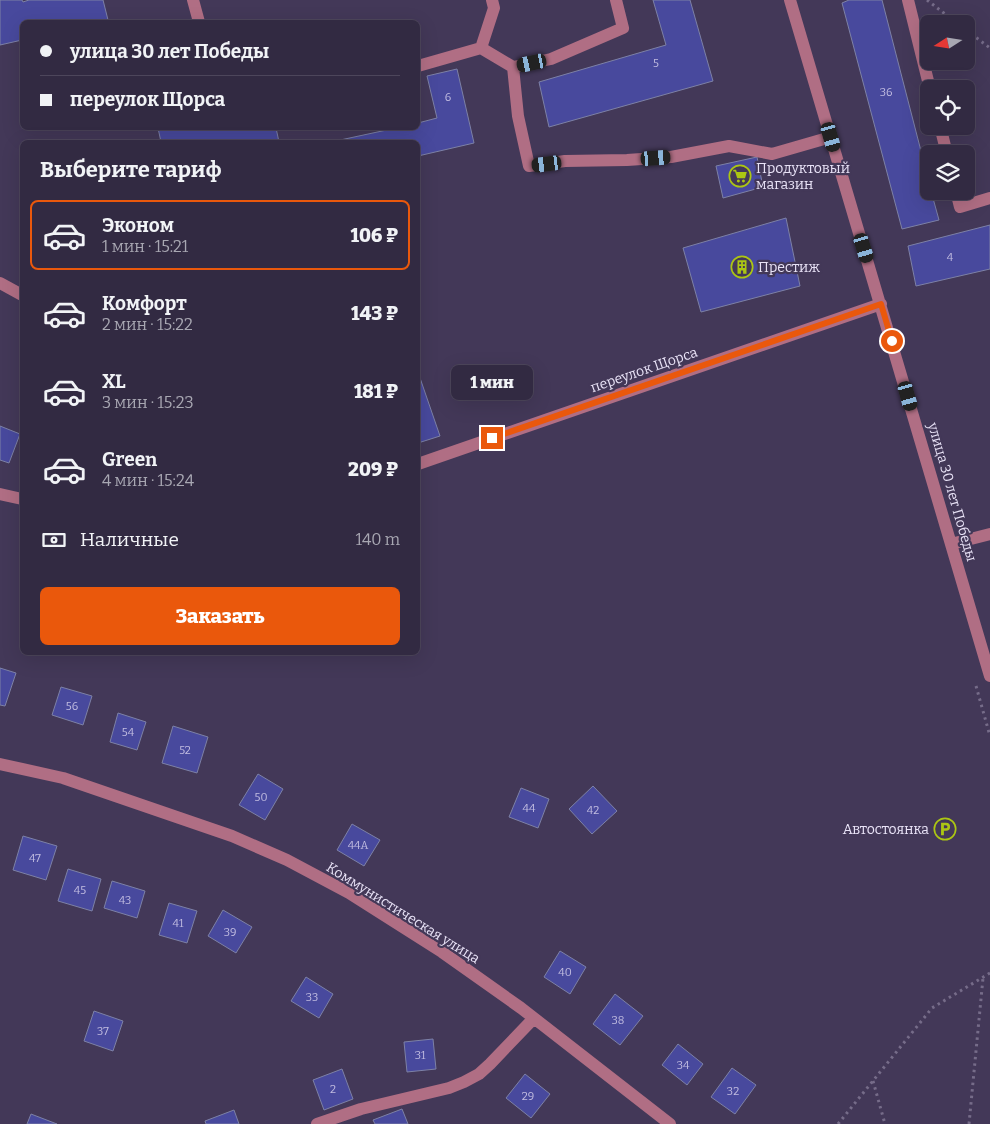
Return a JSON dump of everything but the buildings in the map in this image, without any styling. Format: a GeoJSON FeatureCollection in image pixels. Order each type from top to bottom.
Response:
{"type":"FeatureCollection","features":[{"type":"Feature","properties":{"kind":"street"},"geometry":{"type":"LineString","coordinates":[[193,0],[198,20]]}},
{"type":"Feature","properties":{"kind":"street"},"geometry":{"type":"LineString","coordinates":[[481,48],[494,8],[492,0]]}},
{"type":"Feature","properties":{"kind":"street"},"geometry":{"type":"LineString","coordinates":[[420,65],[481,48],[513,67],[550,59],[623,28],[616,0]]}},
{"type":"Feature","properties":{"kind":"street","name":"улица 30 лет Победы"},"geometry":{"type":"LineString","coordinates":[[790,0],[990,676]]}},
{"type":"Feature","properties":{"kind":"street"},"geometry":{"type":"LineString","coordinates":[[908,0],[928,80]]}},
{"type":"Feature","properties":{"kind":"street"},"geometry":{"type":"LineString","coordinates":[[513,67],[518,116],[529,166],[564,161],[671,157],[729,146],[772,154],[831,137]]}},
{"type":"Feature","properties":{"kind":"street"},"geometry":{"type":"LineString","coordinates":[[958,200],[960,207],[990,198]]}},
{"type":"Feature","properties":{"kind":"street"},"geometry":{"type":"LineString","coordinates":[[0,283],[20,294]]}},
{"type":"Feature","properties":{"kind":"street","name":"переулок Щорса"},"geometry":{"type":"LineString","coordinates":[[420,463],[881,304]]}},
{"type":"Feature","properties":{"kind":"street"},"geometry":{"type":"LineString","coordinates":[[0,494],[20,499]]}},
{"type":"Feature","properties":{"kind":"street"},"geometry":{"type":"LineString","coordinates":[[951,544],[990,534]]}},
{"type":"Feature","properties":{"kind":"street","name":"Коммунистическая улица"},"geometry":{"type":"LineString","coordinates":[[0,764],[64,778],[232,836],[287,860],[349,893],[442,952],[534,1018],[670,1124]]}},
{"type":"Feature","properties":{"kind":"street"},"geometry":{"type":"LineString","coordinates":[[316,1124],[361,1109],[449,1088],[464,1082],[479,1074],[534,1018]]}},
{"type":"Feature","properties":{"kind":"path"},"geometry":{"type":"LineString","coordinates":[[927,0],[946,15]]}},
{"type":"Feature","properties":{"kind":"path"},"geometry":{"type":"LineString","coordinates":[[975,37],[990,48]]}},
{"type":"Feature","properties":{"kind":"path"},"geometry":{"type":"LineString","coordinates":[[838,1124],[932,1008],[990,974]]}},
{"type":"Feature","properties":{"kind":"path"},"geometry":{"type":"LineString","coordinates":[[968,1124],[983,978]]}},
{"type":"Feature","properties":{"kind":"path"},"geometry":{"type":"LineString","coordinates":[[873,1080],[885,1124]]}},
{"type":"Feature","properties":{"kind":"place","name":"Продуктовый магазин"},"geometry":{"type":"Point","coordinates":[740,176]}},
{"type":"Feature","properties":{"kind":"place","name":"Престиж"},"geometry":{"type":"Point","coordinates":[742,267]}},
{"type":"Feature","properties":{"kind":"place","name":"Автостоянка"},"geometry":{"type":"Point","coordinates":[945,829]}},
{"type":"Feature","properties":{"kind":"route"},"geometry":{"type":"LineString","coordinates":[[492,438],[881,304],[892,341]]}}]}
